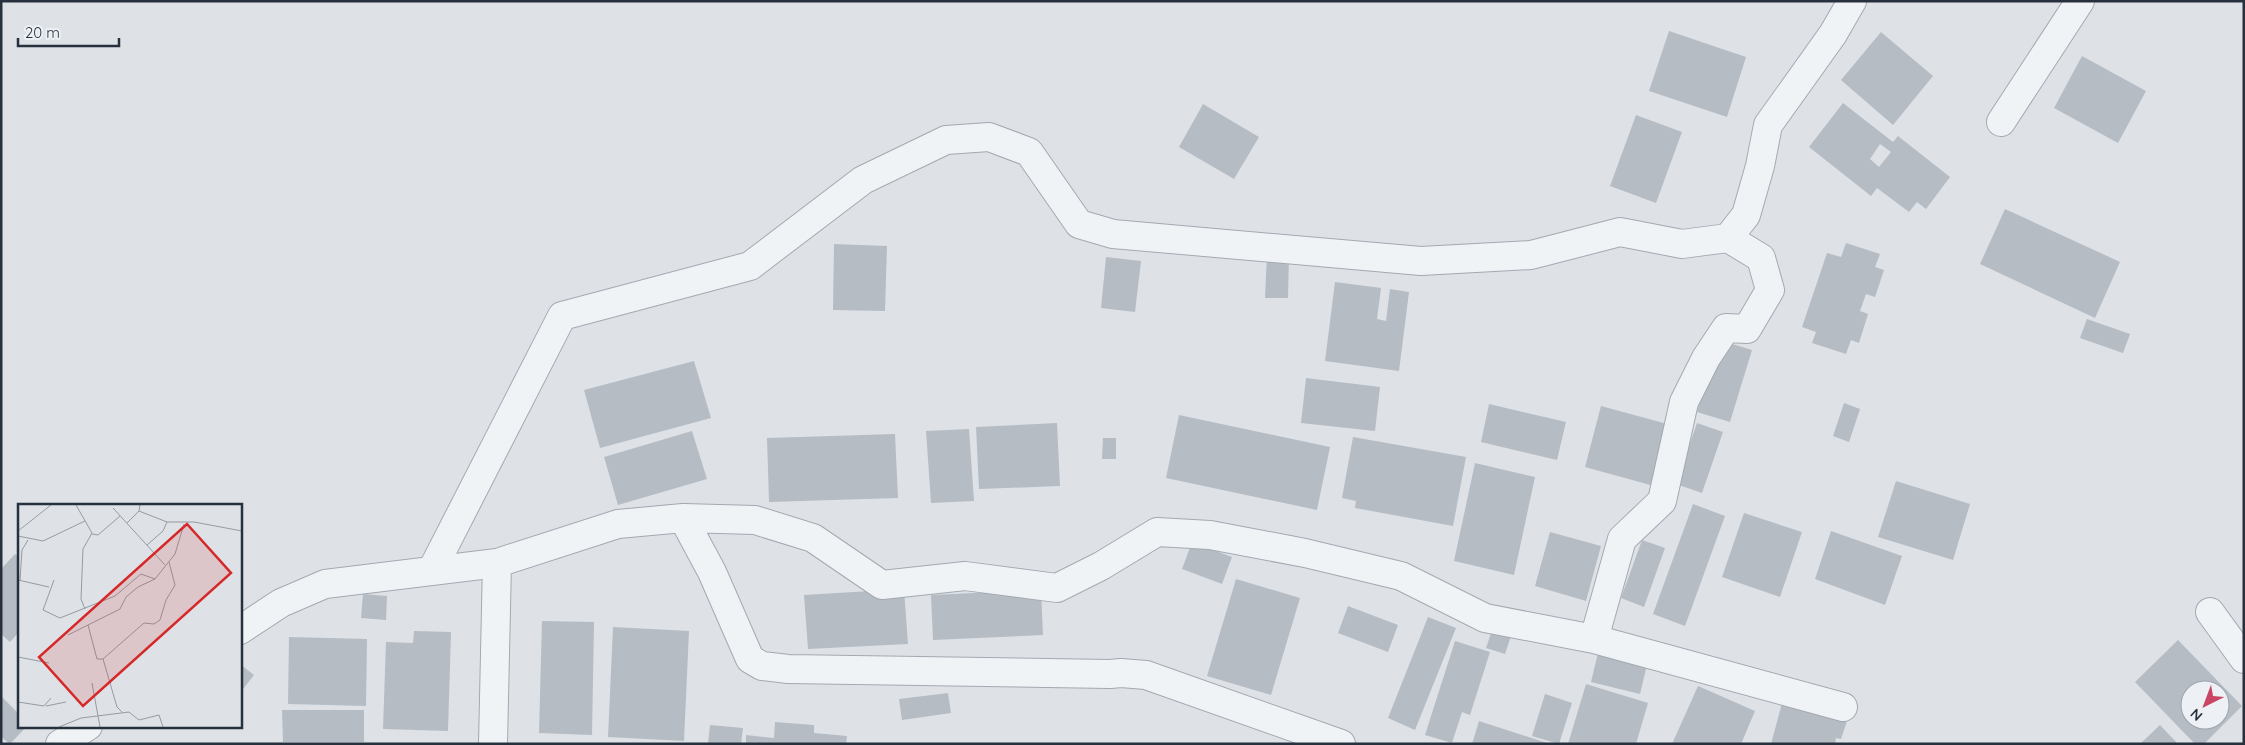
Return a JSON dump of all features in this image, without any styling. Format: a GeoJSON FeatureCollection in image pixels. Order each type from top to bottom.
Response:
{"type":"FeatureCollection","features":[{"type":"Feature","properties":{"kind":"street"},"geometry":{"type":"LineString","coordinates":[[1728,238],[1746,214],[1768,125],[1833,34],[1852,1]]}},
{"type":"Feature","properties":{"kind":"street"},"geometry":{"type":"LineString","coordinates":[[2000,122],[2080,1]]}},
{"type":"Feature","properties":{"kind":"street"},"geometry":{"type":"LineString","coordinates":[[432,570],[562,316],[750,266],[863,180],[946,140],[990,137],[1029,152],[1079,224],[1113,234],[1421,261],[1531,255],[1620,232],[1682,244],[1728,238],[1761,258],[1770,290],[1747,329],[1726,328],[1706,358],[1684,402],[1662,501],[1622,539],[1594,639]]}},
{"type":"Feature","properties":{"kind":"street"},"geometry":{"type":"LineString","coordinates":[[241,629],[281,603],[326,584],[497,563],[618,524],[683,518],[754,520],[813,538],[882,585],[965,576],[1057,588],[1101,566],[1156,532],[1210,535],[1305,553],[1401,576],[1485,618],[1594,639],[1843,707]]}},
{"type":"Feature","properties":{"kind":"street"},"geometry":{"type":"LineString","coordinates":[[683,518],[712,572],[742,645],[750,659],[762,666],[798,670],[1121,673],[1146,675],[1341,744]]}},
{"type":"Feature","properties":{"kind":"street"},"geometry":{"type":"LineString","coordinates":[[494,744],[497,563]]}},
{"type":"Feature","properties":{"kind":"street"},"geometry":{"type":"LineString","coordinates":[[2210,612],[2244,659]]}},
{"type":"Feature","properties":{"kind":"street"},"geometry":{"type":"LineString","coordinates":[[60,744],[85,728]]}},
{"type":"Feature","properties":{"kind":"building"},"geometry":{"type":"Polygon","coordinates":[[[1669,31],[1746,57],[1727,117],[1649,91],[1669,31]]]}},
{"type":"Feature","properties":{"kind":"building"},"geometry":{"type":"Polygon","coordinates":[[[1881,32],[1933,76],[1893,125],[1841,80],[1881,32]]]}},
{"type":"Feature","properties":{"kind":"building"},"geometry":{"type":"Polygon","coordinates":[[[2082,56],[2146,91],[2118,143],[2054,108],[2082,56]]]}},
{"type":"Feature","properties":{"kind":"building"},"geometry":{"type":"Polygon","coordinates":[[[1843,103],[1893,142],[1898,136],[1950,177],[1926,209],[1917,202],[1909,212],[1877,188],[1871,196],[1809,147],[1843,103]],[[1880,144],[1870,159],[1879,167],[1891,152],[1880,144]]]}},
{"type":"Feature","properties":{"kind":"building"},"geometry":{"type":"Polygon","coordinates":[[[1203,104],[1259,137],[1234,179],[1179,147],[1203,104]]]}},
{"type":"Feature","properties":{"kind":"building"},"geometry":{"type":"Polygon","coordinates":[[[1636,115],[1682,132],[1656,203],[1610,186],[1636,115]]]}},
{"type":"Feature","properties":{"kind":"building"},"geometry":{"type":"Polygon","coordinates":[[[2005,209],[2120,262],[2095,318],[1980,264],[2005,209]]]}},
{"type":"Feature","properties":{"kind":"building"},"geometry":{"type":"Polygon","coordinates":[[[1846,243],[1880,254],[1875,267],[1884,270],[1875,297],[1866,294],[1860,311],[1868,314],[1859,343],[1851,340],[1846,354],[1812,343],[1816,332],[1802,327],[1827,253],[1841,257],[1846,243]]]}},
{"type":"Feature","properties":{"kind":"building"},"geometry":{"type":"Polygon","coordinates":[[[834,244],[887,246],[885,311],[833,310],[834,244]]]}},
{"type":"Feature","properties":{"kind":"building"},"geometry":{"type":"Polygon","coordinates":[[[1267,255],[1289,256],[1288,298],[1265,298],[1267,255]]]}},
{"type":"Feature","properties":{"kind":"building"},"geometry":{"type":"Polygon","coordinates":[[[1106,257],[1141,261],[1135,312],[1101,308],[1106,257]]]}},
{"type":"Feature","properties":{"kind":"building"},"geometry":{"type":"Polygon","coordinates":[[[1335,282],[1381,288],[1377,319],[1386,321],[1390,289],[1409,292],[1399,371],[1325,361],[1335,282]]]}},
{"type":"Feature","properties":{"kind":"building"},"geometry":{"type":"Polygon","coordinates":[[[2087,319],[2130,334],[2123,353],[2080,338],[2087,319]]]}},
{"type":"Feature","properties":{"kind":"building"},"geometry":{"type":"Polygon","coordinates":[[[1719,340],[1752,350],[1730,422],[1697,412],[1719,340]]]}},
{"type":"Feature","properties":{"kind":"building"},"geometry":{"type":"Polygon","coordinates":[[[694,361],[711,418],[600,448],[584,390],[694,361]]]}},
{"type":"Feature","properties":{"kind":"building"},"geometry":{"type":"Polygon","coordinates":[[[1306,378],[1380,387],[1375,431],[1301,423],[1306,378]]]}},
{"type":"Feature","properties":{"kind":"building"},"geometry":{"type":"Polygon","coordinates":[[[1844,403],[1860,409],[1849,442],[1833,436],[1844,403]]]}},
{"type":"Feature","properties":{"kind":"building"},"geometry":{"type":"Polygon","coordinates":[[[1489,404],[1566,422],[1557,460],[1481,442],[1489,404]]]}},
{"type":"Feature","properties":{"kind":"building"},"geometry":{"type":"Polygon","coordinates":[[[1601,406],[1671,425],[1654,486],[1585,467],[1601,406]]]}},
{"type":"Feature","properties":{"kind":"building"},"geometry":{"type":"Polygon","coordinates":[[[1179,415],[1330,447],[1317,510],[1166,478],[1179,415]]]}},
{"type":"Feature","properties":{"kind":"building"},"geometry":{"type":"Polygon","coordinates":[[[1057,423],[1060,486],[979,489],[976,427],[1057,423]]]}},
{"type":"Feature","properties":{"kind":"building"},"geometry":{"type":"Polygon","coordinates":[[[1697,423],[1723,432],[1702,493],[1676,484],[1697,423]]]}},
{"type":"Feature","properties":{"kind":"building"},"geometry":{"type":"Polygon","coordinates":[[[969,429],[974,501],[931,503],[926,431],[969,429]]]}},
{"type":"Feature","properties":{"kind":"building"},"geometry":{"type":"Polygon","coordinates":[[[692,431],[707,479],[618,505],[604,457],[692,431]]]}},
{"type":"Feature","properties":{"kind":"building"},"geometry":{"type":"Polygon","coordinates":[[[895,434],[898,498],[769,502],[767,438],[895,434]]]}},
{"type":"Feature","properties":{"kind":"building"},"geometry":{"type":"Polygon","coordinates":[[[1353,437],[1466,457],[1453,526],[1355,508],[1356,501],[1342,498],[1353,437]]]}},
{"type":"Feature","properties":{"kind":"building"},"geometry":{"type":"Polygon","coordinates":[[[1103,438],[1116,438],[1116,459],[1102,459],[1103,438]]]}},
{"type":"Feature","properties":{"kind":"building"},"geometry":{"type":"Polygon","coordinates":[[[1475,463],[1535,477],[1514,575],[1454,561],[1475,463]]]}},
{"type":"Feature","properties":{"kind":"building"},"geometry":{"type":"Polygon","coordinates":[[[1896,481],[1970,504],[1953,560],[1878,537],[1896,481]]]}},
{"type":"Feature","properties":{"kind":"building"},"geometry":{"type":"Polygon","coordinates":[[[1693,504],[1725,516],[1685,626],[1653,614],[1693,504]]]}},
{"type":"Feature","properties":{"kind":"building"},"geometry":{"type":"Polygon","coordinates":[[[1744,513],[1802,532],[1780,597],[1722,577],[1744,513]]]}},
{"type":"Feature","properties":{"kind":"building"},"geometry":{"type":"Polygon","coordinates":[[[1831,531],[1902,556],[1885,605],[1815,579],[1831,531]]]}},
{"type":"Feature","properties":{"kind":"building"},"geometry":{"type":"Polygon","coordinates":[[[1550,532],[1601,546],[1586,601],[1535,586],[1550,532]]]}},
{"type":"Feature","properties":{"kind":"building"},"geometry":{"type":"Polygon","coordinates":[[[1642,540],[1665,548],[1644,607],[1621,598],[1642,540]]]}},
{"type":"Feature","properties":{"kind":"building"},"geometry":{"type":"Polygon","coordinates":[[[1192,542],[1232,557],[1222,584],[1182,569],[1192,542]]]}},
{"type":"Feature","properties":{"kind":"building"},"geometry":{"type":"Polygon","coordinates":[[[15,554],[18,556],[18,633],[10,642],[1,634],[1,569],[15,554]]]}},
{"type":"Feature","properties":{"kind":"building"},"geometry":{"type":"Polygon","coordinates":[[[1236,579],[1300,598],[1271,695],[1207,676],[1236,579]]]}},
{"type":"Feature","properties":{"kind":"building"},"geometry":{"type":"Polygon","coordinates":[[[904,589],[908,644],[808,649],[804,595],[904,589]]]}},
{"type":"Feature","properties":{"kind":"building"},"geometry":{"type":"Polygon","coordinates":[[[1041,590],[1043,635],[933,640],[931,595],[1041,590]]]}},
{"type":"Feature","properties":{"kind":"building"},"geometry":{"type":"Polygon","coordinates":[[[363,594],[387,596],[386,620],[361,618],[363,594]]]}},
{"type":"Feature","properties":{"kind":"building"},"geometry":{"type":"Polygon","coordinates":[[[1348,606],[1398,625],[1388,652],[1338,633],[1348,606]]]}},
{"type":"Feature","properties":{"kind":"building"},"geometry":{"type":"Polygon","coordinates":[[[1428,617],[1456,628],[1415,730],[1388,718],[1428,617]]]}},
{"type":"Feature","properties":{"kind":"building"},"geometry":{"type":"Polygon","coordinates":[[[542,621],[594,622],[592,735],[539,733],[542,621]]]}},
{"type":"Feature","properties":{"kind":"building"},"geometry":{"type":"Polygon","coordinates":[[[613,627],[689,631],[684,741],[608,737],[613,627]]]}},
{"type":"Feature","properties":{"kind":"building"},"geometry":{"type":"Polygon","coordinates":[[[1493,627],[1512,633],[1505,654],[1486,648],[1493,627]]]}},
{"type":"Feature","properties":{"kind":"building"},"geometry":{"type":"Polygon","coordinates":[[[414,631],[451,632],[448,731],[383,729],[386,642],[413,643],[414,631]]]}},
{"type":"Feature","properties":{"kind":"building"},"geometry":{"type":"Polygon","coordinates":[[[289,637],[367,639],[366,706],[288,704],[289,637]]]}},
{"type":"Feature","properties":{"kind":"building"},"geometry":{"type":"Polygon","coordinates":[[[2178,640],[2217,680],[2180,680],[2180,728],[2135,682],[2178,640]]]}},
{"type":"Feature","properties":{"kind":"building"},"geometry":{"type":"Polygon","coordinates":[[[1455,641],[1490,652],[1470,715],[1462,712],[1452,743],[1425,735],[1455,641]]]}},
{"type":"Feature","properties":{"kind":"building"},"geometry":{"type":"Polygon","coordinates":[[[1598,653],[1647,665],[1640,694],[1591,682],[1598,653]]]}},
{"type":"Feature","properties":{"kind":"building"},"geometry":{"type":"Polygon","coordinates":[[[241,665],[254,675],[241,692],[241,665]]]}},
{"type":"Feature","properties":{"kind":"building"},"geometry":{"type":"Polygon","coordinates":[[[1586,684],[1648,703],[1636,744],[1568,744],[1586,684]]]}},
{"type":"Feature","properties":{"kind":"building"},"geometry":{"type":"Polygon","coordinates":[[[1698,686],[1755,711],[1741,744],[1672,744],[1698,686]]]}},
{"type":"Feature","properties":{"kind":"building"},"geometry":{"type":"Polygon","coordinates":[[[948,693],[951,713],[902,720],[899,699],[948,693]]]}},
{"type":"Feature","properties":{"kind":"building"},"geometry":{"type":"Polygon","coordinates":[[[1545,694],[1572,703],[1559,744],[1532,736],[1545,694]]]}},
{"type":"Feature","properties":{"kind":"building"},"geometry":{"type":"Polygon","coordinates":[[[2230,694],[2242,706],[2230,718],[2230,694]]]}},
{"type":"Feature","properties":{"kind":"building"},"geometry":{"type":"Polygon","coordinates":[[[1,696],[18,713],[18,728],[25,728],[10,744],[1,737],[1,696]]]}},
{"type":"Feature","properties":{"kind":"building"},"geometry":{"type":"Polygon","coordinates":[[[1782,703],[1847,721],[1841,739],[1836,738],[1835,744],[1771,744],[1782,703]]]}},
{"type":"Feature","properties":{"kind":"building"},"geometry":{"type":"Polygon","coordinates":[[[282,710],[364,710],[364,742],[283,742],[282,710]]]}},
{"type":"Feature","properties":{"kind":"building"},"geometry":{"type":"Polygon","coordinates":[[[1479,721],[1547,743],[1547,744],[1472,744],[1479,721]]]}},
{"type":"Feature","properties":{"kind":"building"},"geometry":{"type":"Polygon","coordinates":[[[775,722],[814,725],[814,733],[847,736],[846,744],[746,744],[746,735],[774,738],[775,722]]]}},
{"type":"Feature","properties":{"kind":"building"},"geometry":{"type":"Polygon","coordinates":[[[710,725],[743,728],[741,744],[708,744],[710,725]]]}},
{"type":"Feature","properties":{"kind":"building"},"geometry":{"type":"Polygon","coordinates":[[[2160,725],[2178,744],[2140,744],[2160,725]]]}},
{"type":"Feature","properties":{"kind":"building"},"geometry":{"type":"Polygon","coordinates":[[[2181,730],[2218,730],[2204,744],[2195,744],[2181,730]]]}}]}
